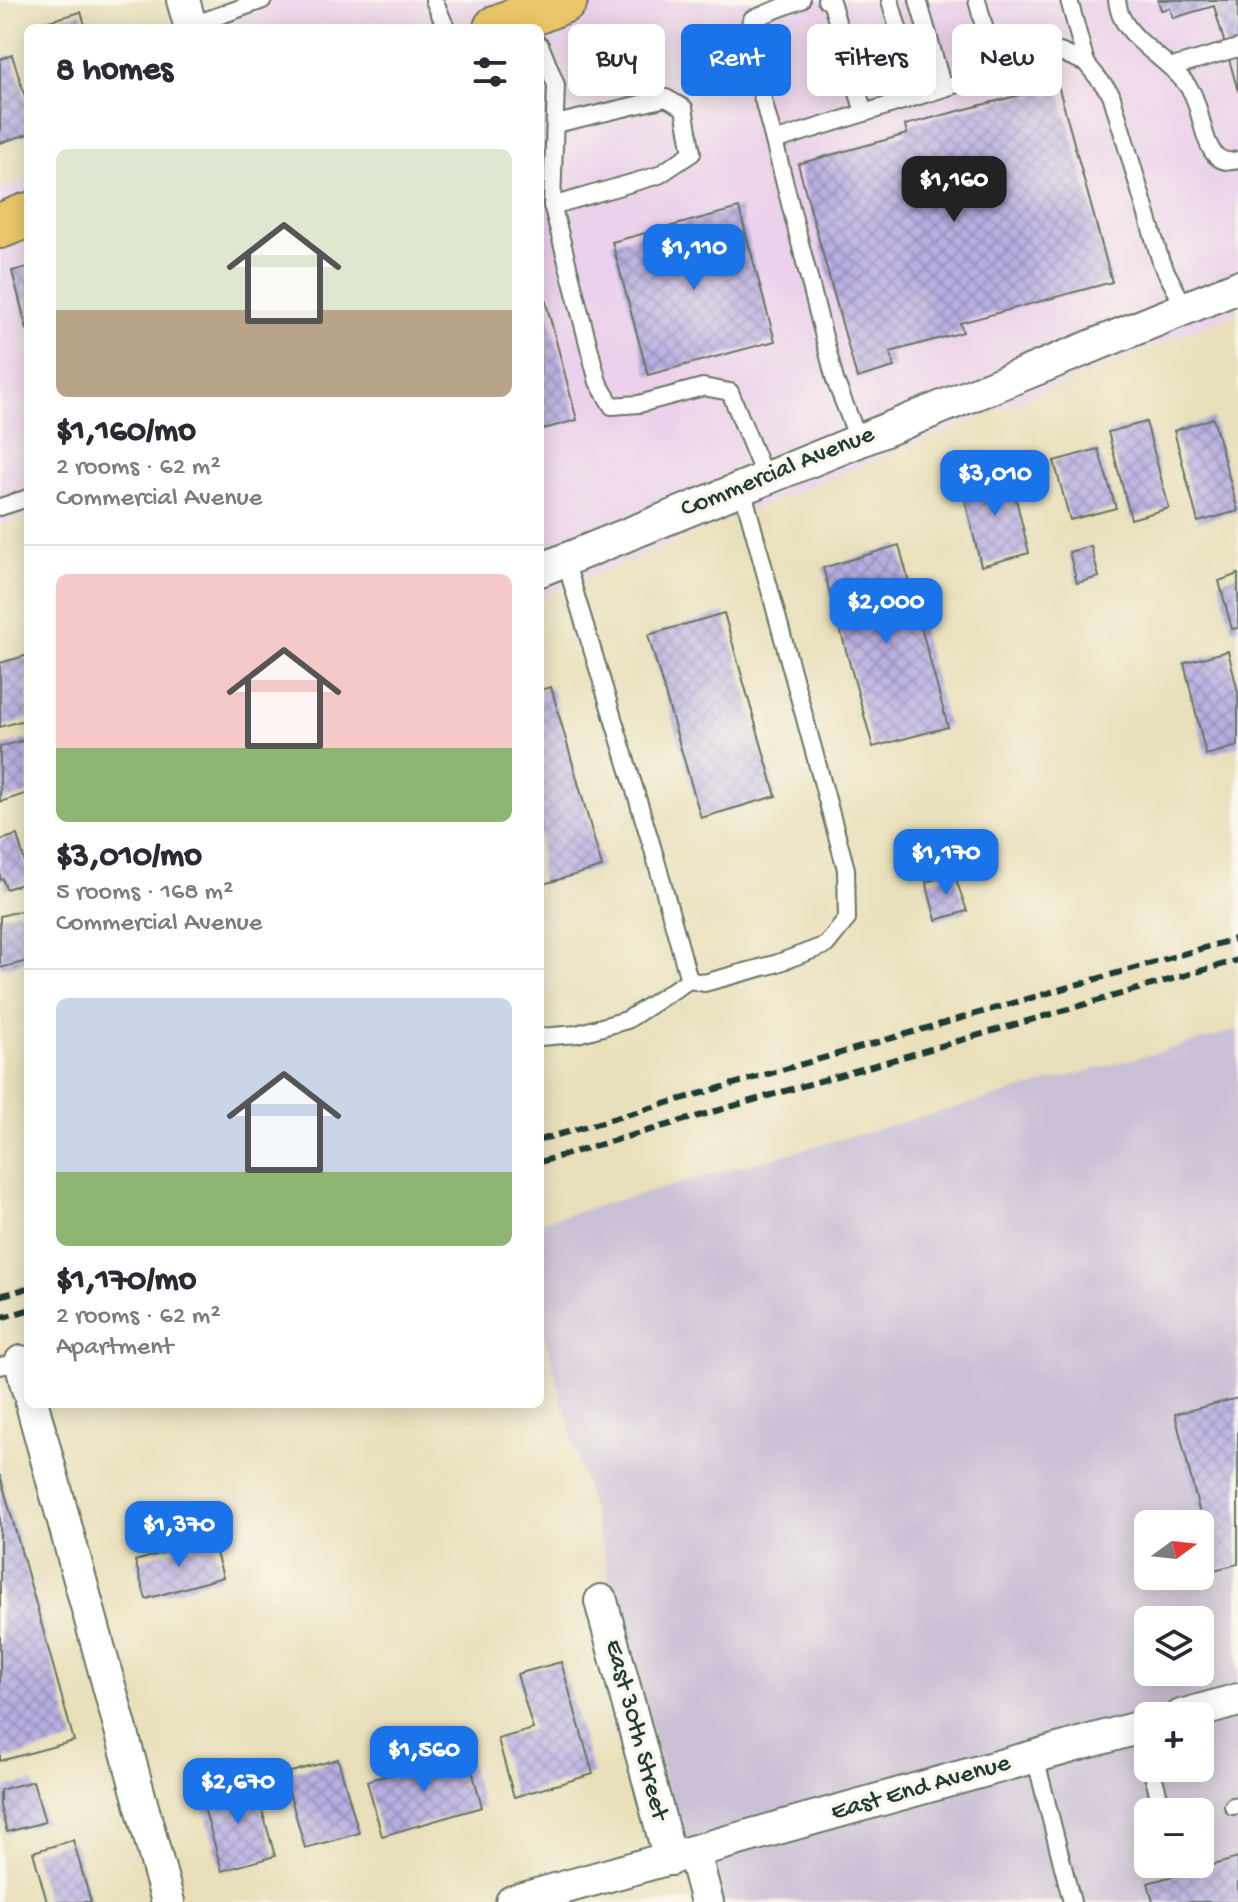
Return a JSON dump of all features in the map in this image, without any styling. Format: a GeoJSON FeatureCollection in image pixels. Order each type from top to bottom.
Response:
{"type":"FeatureCollection","features":[{"type":"Feature","properties":{"kind":"main road"},"geometry":{"type":"LineString","coordinates":[[0,226],[24,217]]}},
{"type":"Feature","properties":{"kind":"street","name":"Commercial Avenue"},"geometry":{"type":"LineString","coordinates":[[552,565],[1238,287]]}},
{"type":"Feature","properties":{"kind":"street"},"geometry":{"type":"LineString","coordinates":[[33,1408],[168,1902]]}},
{"type":"Feature","properties":{"kind":"street","name":"East 30th Street"},"geometry":{"type":"LineString","coordinates":[[601,1601],[682,1856],[707,1902]]}},
{"type":"Feature","properties":{"kind":"street"},"geometry":{"type":"LineString","coordinates":[[1214,1707],[1238,1700]]}},
{"type":"Feature","properties":{"kind":"street","name":"East End Avenue"},"geometry":{"type":"LineString","coordinates":[[512,1902],[1035,1757],[1134,1739]]}},
{"type":"Feature","properties":{"kind":"lane"},"geometry":{"type":"LineString","coordinates":[[188,18],[263,0]]}},
{"type":"Feature","properties":{"kind":"lane"},"geometry":{"type":"LineString","coordinates":[[434,0],[444,24]]}},
{"type":"Feature","properties":{"kind":"lane"},"geometry":{"type":"LineString","coordinates":[[801,0],[752,19],[746,35],[835,380],[859,441]]}},
{"type":"Feature","properties":{"kind":"lane"},"geometry":{"type":"LineString","coordinates":[[826,0],[831,1],[864,113]]}},
{"type":"Feature","properties":{"kind":"lane"},"geometry":{"type":"LineString","coordinates":[[890,0],[897,24]]}},
{"type":"Feature","properties":{"kind":"lane"},"geometry":{"type":"LineString","coordinates":[[918,0],[943,88]]}},
{"type":"Feature","properties":{"kind":"lane"},"geometry":{"type":"LineString","coordinates":[[977,0],[983,24]]}},
{"type":"Feature","properties":{"kind":"lane"},"geometry":{"type":"LineString","coordinates":[[1069,0],[1086,63],[1111,94],[1161,262],[1185,308]]}},
{"type":"Feature","properties":{"kind":"lane"},"geometry":{"type":"LineString","coordinates":[[1117,0],[1122,19],[1137,37],[1172,67],[1193,93],[1208,144],[1218,160],[1227,163],[1238,160]]}},
{"type":"Feature","properties":{"kind":"lane"},"geometry":{"type":"LineString","coordinates":[[544,43],[556,85],[552,206],[598,382],[612,406],[639,404],[703,387],[730,392],[846,869],[847,919],[826,945],[775,964],[704,983],[689,980],[627,1020],[577,1034],[544,1037]]}},
{"type":"Feature","properties":{"kind":"lane"},"geometry":{"type":"LineString","coordinates":[[1172,67],[1238,48]]}},
{"type":"Feature","properties":{"kind":"lane"},"geometry":{"type":"LineString","coordinates":[[1062,53],[1086,63]]}},
{"type":"Feature","properties":{"kind":"lane"},"geometry":{"type":"LineString","coordinates":[[936,90],[952,85]]}},
{"type":"Feature","properties":{"kind":"lane"},"geometry":{"type":"LineString","coordinates":[[774,141],[917,96]]}},
{"type":"Feature","properties":{"kind":"lane"},"geometry":{"type":"LineString","coordinates":[[552,206],[659,175],[692,153],[684,108],[666,98],[556,124]]}},
{"type":"Feature","properties":{"kind":"lane"},"geometry":{"type":"LineString","coordinates":[[0,507],[24,499]]}},
{"type":"Feature","properties":{"kind":"lane"},"geometry":{"type":"LineString","coordinates":[[552,565],[654,853],[689,980]]}},
{"type":"Feature","properties":{"kind":"lane"},"geometry":{"type":"LineString","coordinates":[[1035,1757],[1072,1902]]}},
{"type":"Feature","properties":{"kind":"shaded area"},"geometry":{"type":"Polygon","coordinates":[[[224,0],[1238,0],[1238,312],[544,595],[544,24],[230,24],[224,0]]]}},
{"type":"Feature","properties":{"kind":"shaded area"},"geometry":{"type":"Polygon","coordinates":[[[24,181],[24,516],[0,525],[0,190],[24,181]]]}},
{"type":"Feature","properties":{"kind":"shaded area"},"geometry":{"type":"Polygon","coordinates":[[[1238,1030],[1238,1902],[698,1902],[544,1334],[544,1221],[1238,1030]]]}},
{"type":"Feature","properties":{"kind":"building"},"geometry":{"type":"Polygon","coordinates":[[[1158,0],[1238,0],[1238,91],[1214,6],[1173,18],[1170,8],[1161,10],[1158,0]]]}},
{"type":"Feature","properties":{"kind":"building"},"geometry":{"type":"Polygon","coordinates":[[[81,12],[85,24],[46,24],[81,12]]]}},
{"type":"Feature","properties":{"kind":"building"},"geometry":{"type":"Polygon","coordinates":[[[12,55],[24,93],[24,135],[0,143],[0,59],[12,55]]]}},
{"type":"Feature","properties":{"kind":"building"},"geometry":{"type":"Polygon","coordinates":[[[1016,96],[1061,96],[1112,282],[960,323],[963,332],[890,352],[894,367],[857,378],[798,164],[907,134],[905,125],[1016,96]]]}},
{"type":"Feature","properties":{"kind":"building"},"geometry":{"type":"Polygon","coordinates":[[[739,208],[775,341],[648,375],[612,242],[739,208]]]}},
{"type":"Feature","properties":{"kind":"building"},"geometry":{"type":"Polygon","coordinates":[[[24,268],[24,317],[12,271],[24,268]]]}},
{"type":"Feature","properties":{"kind":"building"},"geometry":{"type":"Polygon","coordinates":[[[544,299],[577,420],[544,429],[544,299]]]}},
{"type":"Feature","properties":{"kind":"building"},"geometry":{"type":"Polygon","coordinates":[[[1213,418],[1238,511],[1198,522],[1174,431],[1213,418]]]}},
{"type":"Feature","properties":{"kind":"building"},"geometry":{"type":"Polygon","coordinates":[[[1146,422],[1169,508],[1131,519],[1108,432],[1146,422]]]}},
{"type":"Feature","properties":{"kind":"building"},"geometry":{"type":"Polygon","coordinates":[[[1098,449],[1116,508],[1070,520],[1054,461],[1098,449]]]}},
{"type":"Feature","properties":{"kind":"building"},"geometry":{"type":"Polygon","coordinates":[[[1009,470],[1029,553],[981,566],[961,483],[1009,470]]]}},
{"type":"Feature","properties":{"kind":"building"},"geometry":{"type":"Polygon","coordinates":[[[899,545],[948,727],[873,747],[823,568],[899,545]]]}},
{"type":"Feature","properties":{"kind":"building"},"geometry":{"type":"Polygon","coordinates":[[[1091,546],[1099,577],[1077,583],[1069,552],[1091,546]]]}},
{"type":"Feature","properties":{"kind":"building"},"geometry":{"type":"Polygon","coordinates":[[[1238,574],[1238,628],[1232,629],[1219,581],[1238,574]]]}},
{"type":"Feature","properties":{"kind":"building"},"geometry":{"type":"Polygon","coordinates":[[[724,613],[776,796],[701,818],[648,635],[724,613]]]}},
{"type":"Feature","properties":{"kind":"building"},"geometry":{"type":"Polygon","coordinates":[[[1228,651],[1238,692],[1238,746],[1206,755],[1184,663],[1228,651]]]}},
{"type":"Feature","properties":{"kind":"building"},"geometry":{"type":"Polygon","coordinates":[[[24,656],[24,720],[0,727],[0,663],[24,656]]]}},
{"type":"Feature","properties":{"kind":"building"},"geometry":{"type":"Polygon","coordinates":[[[551,687],[602,867],[544,884],[544,689],[551,687]]]}},
{"type":"Feature","properties":{"kind":"building"},"geometry":{"type":"Polygon","coordinates":[[[24,740],[24,794],[0,802],[0,747],[24,740]]]}},
{"type":"Feature","properties":{"kind":"building"},"geometry":{"type":"Polygon","coordinates":[[[17,835],[24,859],[24,883],[6,889],[3,879],[0,880],[0,840],[17,835]]]}},
{"type":"Feature","properties":{"kind":"building"},"geometry":{"type":"Polygon","coordinates":[[[954,874],[967,911],[936,920],[926,882],[954,874]]]}},
{"type":"Feature","properties":{"kind":"building"},"geometry":{"type":"Polygon","coordinates":[[[24,910],[24,962],[0,968],[0,916],[24,910]]]}},
{"type":"Feature","properties":{"kind":"building"},"geometry":{"type":"Polygon","coordinates":[[[1238,1398],[1238,1564],[1214,1570],[1214,1510],[1199,1510],[1175,1414],[1238,1398]]]}},
{"type":"Feature","properties":{"kind":"building"},"geometry":{"type":"Polygon","coordinates":[[[0,1475],[74,1741],[0,1761],[0,1475]]]}},
{"type":"Feature","properties":{"kind":"building"},"geometry":{"type":"Polygon","coordinates":[[[212,1539],[223,1577],[146,1599],[135,1561],[212,1539]]]}},
{"type":"Feature","properties":{"kind":"building"},"geometry":{"type":"Polygon","coordinates":[[[561,1662],[593,1774],[514,1797],[498,1739],[533,1729],[517,1674],[561,1662]]]}},
{"type":"Feature","properties":{"kind":"building"},"geometry":{"type":"Polygon","coordinates":[[[467,1752],[482,1807],[382,1836],[367,1781],[467,1752]]]}},
{"type":"Feature","properties":{"kind":"building"},"geometry":{"type":"Polygon","coordinates":[[[338,1759],[359,1833],[305,1848],[284,1774],[338,1759]]]}},
{"type":"Feature","properties":{"kind":"building"},"geometry":{"type":"Polygon","coordinates":[[[33,1781],[45,1822],[7,1832],[0,1806],[0,1790],[33,1781]]]}},
{"type":"Feature","properties":{"kind":"building"},"geometry":{"type":"Polygon","coordinates":[[[254,1782],[275,1856],[222,1871],[201,1797],[254,1782]]]}},
{"type":"Feature","properties":{"kind":"building"},"geometry":{"type":"Polygon","coordinates":[[[73,1840],[91,1902],[47,1902],[33,1852],[73,1840]]]}},
{"type":"Feature","properties":{"kind":"building"},"geometry":{"type":"Polygon","coordinates":[[[1238,1858],[1238,1902],[1153,1902],[1148,1883],[1166,1878],[1214,1878],[1214,1865],[1238,1858]]]}},
{"type":"Feature","properties":{"kind":"railway"},"geometry":{"type":"LineString","coordinates":[[544,1139],[1238,938]]}},
{"type":"Feature","properties":{"kind":"railway"},"geometry":{"type":"LineString","coordinates":[[544,1161],[1238,960]]}},
{"type":"Feature","properties":{"kind":"railway"},"geometry":{"type":"LineString","coordinates":[[0,1296],[24,1289]]}},
{"type":"Feature","properties":{"kind":"railway"},"geometry":{"type":"LineString","coordinates":[[0,1318],[24,1311]]}}]}
